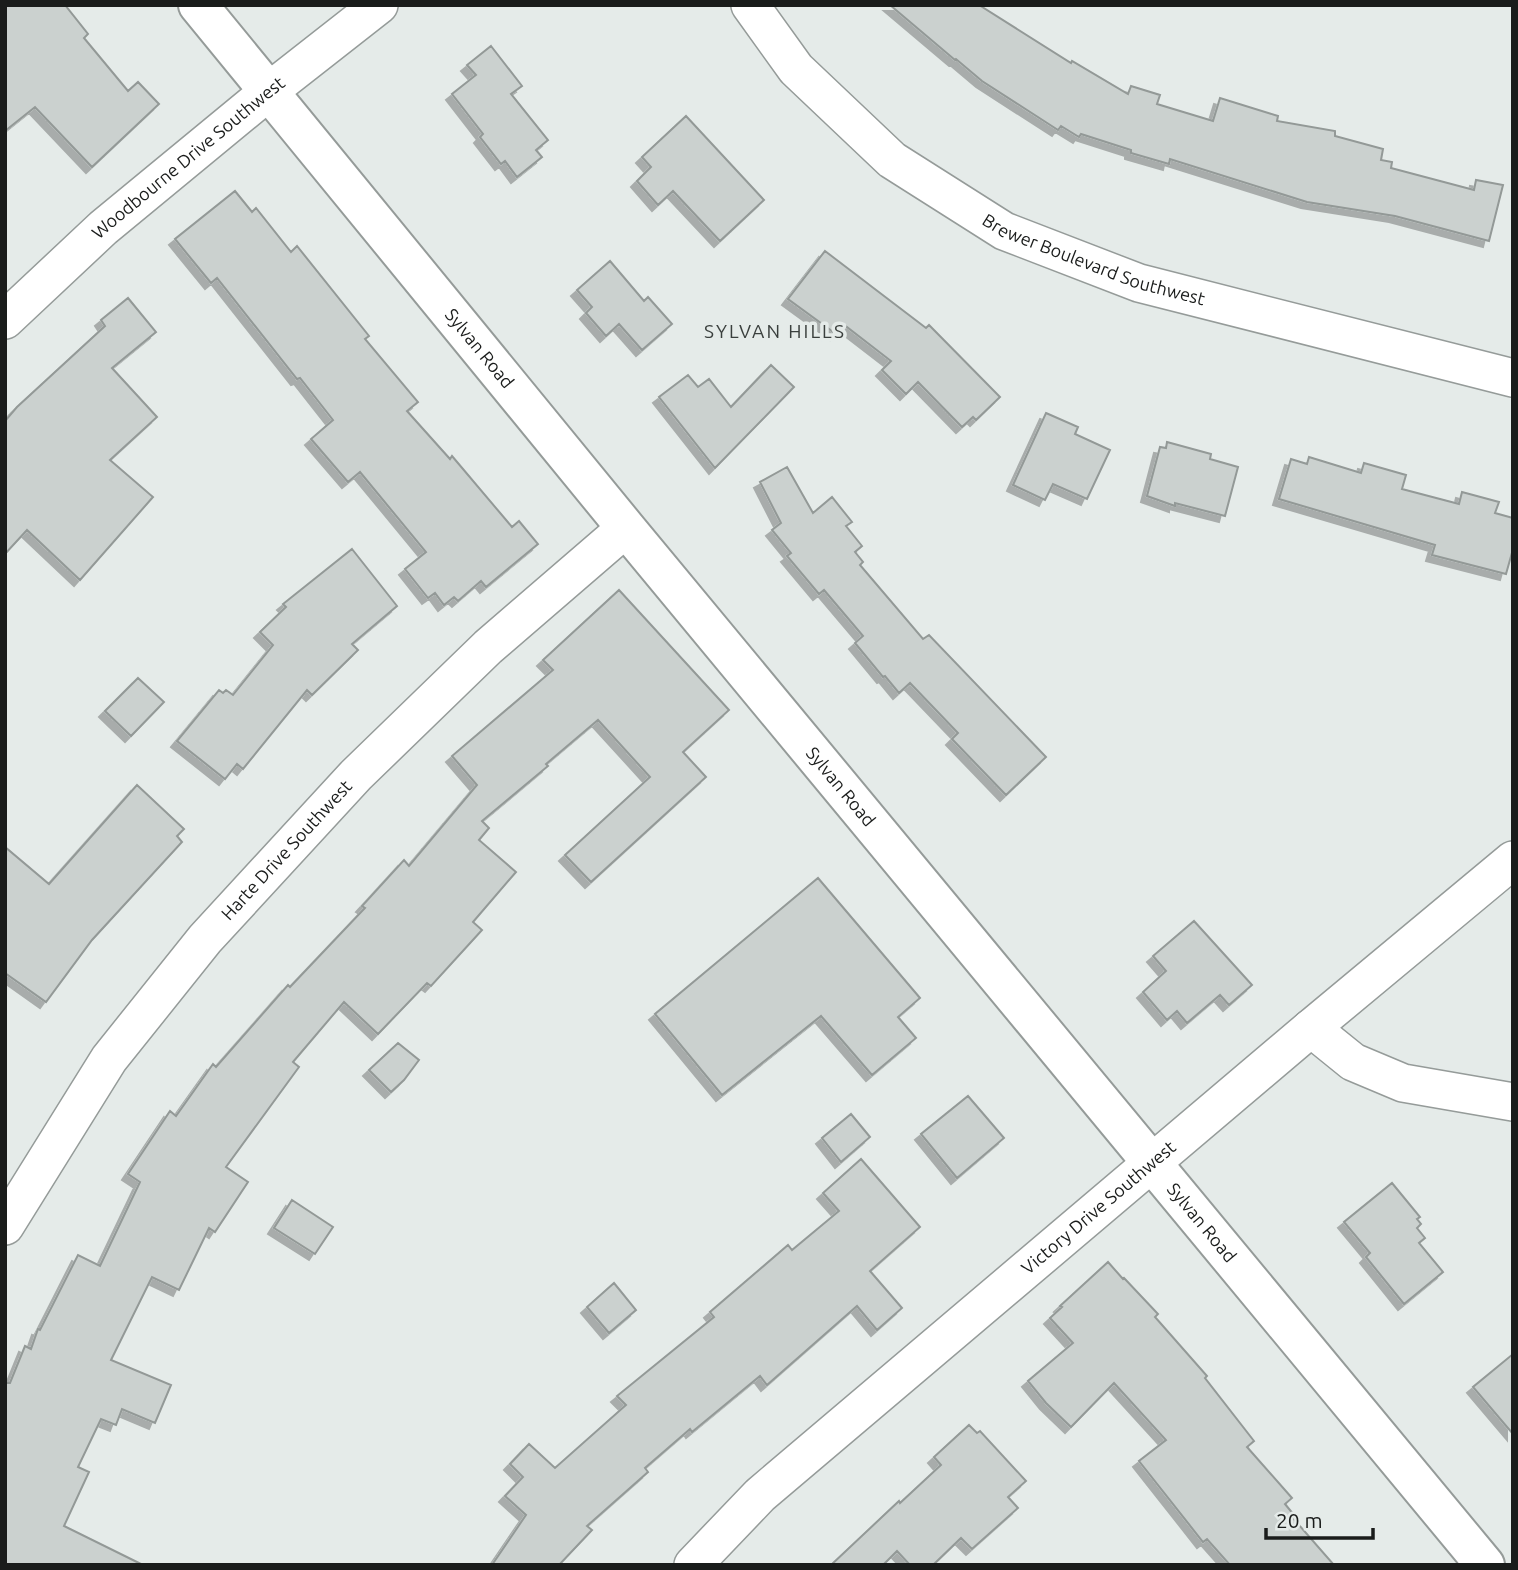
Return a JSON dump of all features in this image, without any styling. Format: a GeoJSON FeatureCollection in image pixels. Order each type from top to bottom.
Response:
{"type":"FeatureCollection","features":[{"type":"Feature","properties":{"kind":"main road","name":"Sylvan Road"},"geometry":{"type":"LineString","coordinates":[[198,5],[626,528],[1485,1565]]}},
{"type":"Feature","properties":{"kind":"street","name":"Woodbourne Drive Southwest"},"geometry":{"type":"LineString","coordinates":[[5,320],[103,228],[379,5]]}},
{"type":"Feature","properties":{"kind":"street","name":"Brewer Boulevard Southwest"},"geometry":{"type":"LineString","coordinates":[[750,5],[796,69],[892,160],[1004,232],[1139,284],[1513,379]]}},
{"type":"Feature","properties":{"kind":"street","name":"Harte Drive Southwest"},"geometry":{"type":"LineString","coordinates":[[5,1226],[109,1059],[205,939],[356,775],[488,647],[626,528]]}},
{"type":"Feature","properties":{"kind":"street","name":"Victory Drive Southwest"},"geometry":{"type":"LineString","coordinates":[[693,1565],[760,1495],[1513,860]]}},
{"type":"Feature","properties":{"kind":"street"},"geometry":{"type":"LineString","coordinates":[[1311,1028],[1353,1062],[1403,1083],[1513,1102]]}},
{"type":"Feature","properties":{"kind":"building"},"geometry":{"type":"Polygon","coordinates":[[[5,5],[65,5],[88,34],[84,38],[128,91],[138,82],[159,104],[92,167],[35,107],[5,131],[5,5]]]}},
{"type":"Feature","properties":{"kind":"building"},"geometry":{"type":"Polygon","coordinates":[[[890,5],[979,5],[1071,63],[1072,61],[1128,94],[1131,86],[1160,95],[1157,104],[1213,121],[1220,98],[1278,116],[1277,121],[1335,131],[1335,136],[1383,149],[1381,160],[1392,162],[1391,168],[1474,190],[1476,180],[1503,185],[1489,241],[1395,216],[1307,202],[1170,159],[1169,164],[1081,134],[1079,137],[1061,126],[1058,130],[982,81],[890,5]]]}},
{"type":"Feature","properties":{"kind":"building"},"geometry":{"type":"Polygon","coordinates":[[[491,46],[522,86],[511,94],[548,140],[536,150],[542,157],[517,177],[505,161],[501,164],[480,137],[483,134],[452,94],[476,75],[467,65],[491,46]]]}},
{"type":"Feature","properties":{"kind":"building"},"geometry":{"type":"Polygon","coordinates":[[[686,116],[764,200],[720,241],[673,191],[658,205],[637,181],[651,167],[642,157],[686,116]]]}},
{"type":"Feature","properties":{"kind":"building"},"geometry":{"type":"Polygon","coordinates":[[[235,191],[252,212],[256,208],[291,252],[297,246],[369,336],[365,339],[418,402],[407,411],[450,459],[452,456],[512,527],[519,521],[538,544],[486,587],[481,581],[458,601],[454,597],[444,605],[435,593],[428,598],[405,569],[426,552],[360,472],[348,482],[311,439],[333,420],[217,278],[211,283],[175,239],[235,191]]]}},
{"type":"Feature","properties":{"kind":"building"},"geometry":{"type":"Polygon","coordinates":[[[825,251],[926,328],[929,325],[1000,397],[976,420],[973,417],[962,427],[918,382],[906,394],[882,370],[891,361],[843,324],[836,334],[788,299],[825,251]]]}},
{"type":"Feature","properties":{"kind":"building"},"geometry":{"type":"Polygon","coordinates":[[[610,261],[644,301],[648,297],[672,324],[642,350],[619,324],[606,336],[586,313],[592,307],[577,290],[610,261]]]}},
{"type":"Feature","properties":{"kind":"building"},"geometry":{"type":"Polygon","coordinates":[[[128,298],[156,332],[112,368],[157,417],[110,460],[153,497],[80,580],[27,530],[5,554],[5,421],[105,326],[101,320],[128,298]]]}},
{"type":"Feature","properties":{"kind":"building"},"geometry":{"type":"Polygon","coordinates":[[[771,365],[794,387],[715,468],[659,397],[688,375],[698,387],[709,379],[731,407],[771,365]]]}},
{"type":"Feature","properties":{"kind":"building"},"geometry":{"type":"Polygon","coordinates":[[[1046,413],[1078,427],[1075,434],[1110,450],[1087,499],[1053,484],[1045,500],[1013,485],[1046,413]]]}},
{"type":"Feature","properties":{"kind":"building"},"geometry":{"type":"Polygon","coordinates":[[[1167,442],[1211,454],[1210,459],[1238,467],[1225,516],[1175,503],[1175,506],[1147,496],[1160,447],[1166,448],[1167,442]]]}},
{"type":"Feature","properties":{"kind":"building"},"geometry":{"type":"Polygon","coordinates":[[[1309,457],[1361,473],[1364,463],[1406,475],[1402,489],[1459,504],[1462,492],[1499,502],[1495,513],[1513,518],[1513,549],[1506,574],[1432,555],[1435,545],[1279,499],[1291,459],[1307,464],[1309,457]]]}},
{"type":"Feature","properties":{"kind":"building"},"geometry":{"type":"Polygon","coordinates":[[[787,467],[813,513],[832,497],[852,522],[846,526],[862,546],[855,552],[863,562],[860,565],[923,639],[929,635],[1046,757],[1006,795],[952,739],[958,733],[910,683],[899,693],[885,676],[883,677],[855,643],[863,636],[824,590],[819,594],[787,556],[791,553],[772,530],[781,523],[760,482],[787,467]]]}},
{"type":"Feature","properties":{"kind":"building"},"geometry":{"type":"Polygon","coordinates":[[[352,549],[397,606],[352,644],[358,650],[312,695],[307,690],[243,769],[237,764],[225,779],[177,741],[219,690],[223,693],[226,690],[233,695],[273,645],[260,632],[286,607],[283,604],[352,549]]]}},
{"type":"Feature","properties":{"kind":"building"},"geometry":{"type":"Polygon","coordinates":[[[619,590],[729,710],[683,752],[706,777],[591,882],[565,855],[650,777],[598,720],[482,821],[489,828],[479,840],[516,872],[473,922],[482,930],[431,986],[427,983],[378,1034],[344,1002],[293,1062],[299,1067],[226,1167],[248,1182],[215,1232],[209,1228],[179,1290],[152,1277],[111,1360],[171,1385],[155,1423],[122,1409],[116,1425],[101,1419],[78,1467],[89,1472],[64,1526],[143,1565],[5,1565],[5,1383],[10,1383],[25,1346],[31,1349],[38,1329],[40,1330],[78,1255],[100,1266],[140,1182],[128,1174],[170,1111],[176,1116],[213,1064],[216,1067],[288,985],[290,987],[365,908],[362,906],[404,860],[409,866],[477,785],[452,756],[553,670],[543,660],[619,590]]]}},
{"type":"Feature","properties":{"kind":"building"},"geometry":{"type":"Polygon","coordinates":[[[138,678],[164,702],[131,736],[105,711],[138,678]]]}},
{"type":"Feature","properties":{"kind":"building"},"geometry":{"type":"Polygon","coordinates":[[[137,785],[184,829],[177,836],[182,842],[92,940],[46,1002],[5,973],[5,847],[49,884],[137,785]]]}},
{"type":"Feature","properties":{"kind":"building"},"geometry":{"type":"Polygon","coordinates":[[[818,878],[920,998],[898,1017],[916,1038],[872,1075],[821,1016],[722,1095],[655,1014],[818,878]]]}},
{"type":"Feature","properties":{"kind":"building"},"geometry":{"type":"Polygon","coordinates":[[[1194,921],[1252,985],[1229,1005],[1220,995],[1187,1023],[1177,1011],[1167,1020],[1143,992],[1166,971],[1153,956],[1194,921]]]}},
{"type":"Feature","properties":{"kind":"building"},"geometry":{"type":"Polygon","coordinates":[[[398,1043],[419,1060],[391,1092],[369,1070],[398,1043]]]}},
{"type":"Feature","properties":{"kind":"building"},"geometry":{"type":"Polygon","coordinates":[[[968,1096],[1004,1138],[957,1178],[921,1134],[968,1096]]]}},
{"type":"Feature","properties":{"kind":"building"},"geometry":{"type":"Polygon","coordinates":[[[851,1114],[870,1137],[841,1162],[822,1138],[851,1114]]]}},
{"type":"Feature","properties":{"kind":"building"},"geometry":{"type":"Polygon","coordinates":[[[861,1159],[920,1227],[870,1271],[902,1308],[877,1330],[857,1306],[767,1385],[760,1376],[692,1432],[690,1429],[645,1468],[648,1472],[587,1526],[592,1530],[559,1565],[492,1565],[526,1515],[505,1496],[523,1477],[510,1464],[529,1444],[555,1468],[626,1405],[617,1396],[714,1317],[710,1312],[788,1245],[792,1250],[839,1211],[823,1193],[861,1159]]]}},
{"type":"Feature","properties":{"kind":"building"},"geometry":{"type":"Polygon","coordinates":[[[1392,1183],[1420,1217],[1417,1219],[1421,1224],[1417,1228],[1425,1238],[1419,1243],[1443,1272],[1404,1304],[1366,1257],[1370,1253],[1344,1222],[1392,1183]]]}},
{"type":"Feature","properties":{"kind":"building"},"geometry":{"type":"Polygon","coordinates":[[[292,1200],[333,1227],[315,1254],[274,1228],[292,1200]]]}},
{"type":"Feature","properties":{"kind":"building"},"geometry":{"type":"Polygon","coordinates":[[[1108,1262],[1158,1314],[1155,1317],[1207,1376],[1205,1378],[1254,1441],[1247,1447],[1292,1498],[1285,1504],[1294,1515],[1292,1517],[1334,1565],[1230,1565],[1207,1539],[1203,1542],[1139,1461],[1166,1440],[1114,1383],[1071,1427],[1028,1381],[1073,1343],[1050,1318],[1108,1262]]]}},
{"type":"Feature","properties":{"kind":"building"},"geometry":{"type":"Polygon","coordinates":[[[614,1283],[636,1310],[609,1333],[587,1307],[614,1283]]]}},
{"type":"Feature","properties":{"kind":"building"},"geometry":{"type":"Polygon","coordinates":[[[1513,1354],[1513,1434],[1473,1387],[1513,1354]]]}},
{"type":"Feature","properties":{"kind":"building"},"geometry":{"type":"Polygon","coordinates":[[[969,1425],[977,1433],[980,1431],[1026,1481],[1008,1497],[1018,1508],[972,1549],[961,1538],[933,1565],[910,1565],[897,1551],[883,1565],[831,1565],[941,1465],[934,1457],[969,1425]]]}},
{"type":"Feature","properties":{"kind":"district","name":"SYLVAN HILLS"},"geometry":{"type":"Point","coordinates":[775,331]}}]}
